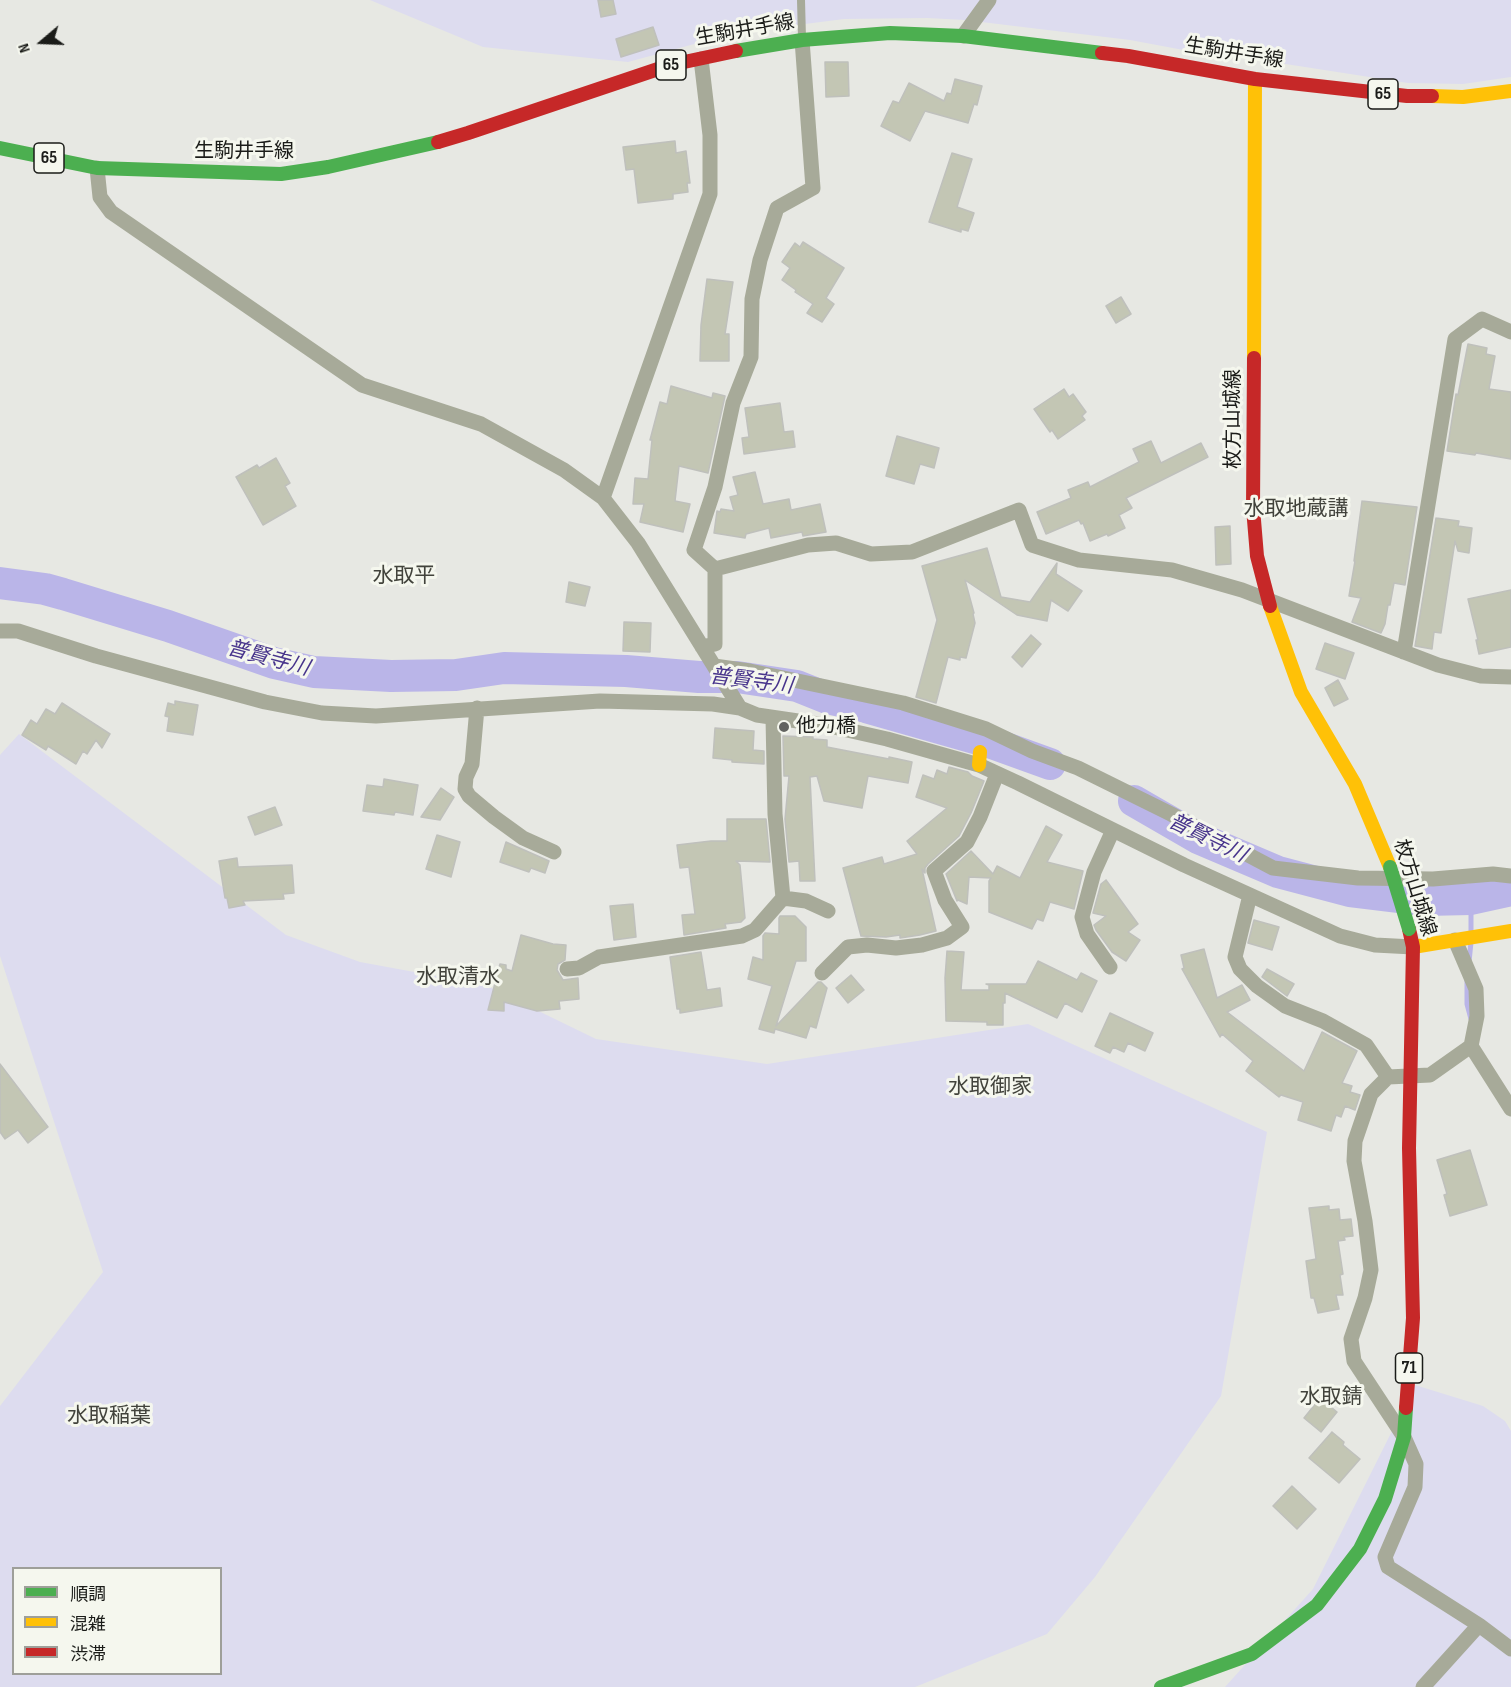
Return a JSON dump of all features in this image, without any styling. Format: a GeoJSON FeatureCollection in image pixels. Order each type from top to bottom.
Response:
{"type":"FeatureCollection","features":[{"type":"Feature","properties":{"kind":"main road","name":"生駒井手線"},"geometry":{"type":"LineString","coordinates":[[0,148],[97,168],[280,174],[328,167],[422,146],[468,133],[670,65],[802,40],[890,33],[963,36],[1128,56],[1255,79],[1407,96],[1435,98],[1472,96],[1511,90]]}},
{"type":"Feature","properties":{"kind":"main road","name":"枚方山城線"},"geometry":{"type":"LineString","coordinates":[[1161,1687],[1252,1654],[1317,1605],[1360,1549],[1385,1499],[1404,1437],[1413,1318],[1409,1148],[1413,947],[1390,867],[1355,784],[1301,692],[1268,600],[1257,556],[1253,508],[1255,79]]}},
{"type":"Feature","properties":{"kind":"main road"},"geometry":{"type":"LineString","coordinates":[[1413,947],[1511,931]]}},
{"type":"Feature","properties":{"kind":"street"},"geometry":{"type":"LineString","coordinates":[[963,36],[989,0]]}},
{"type":"Feature","properties":{"kind":"street"},"geometry":{"type":"LineString","coordinates":[[702,647],[715,644],[715,569],[694,550],[715,487],[733,403],[751,357],[752,298],[760,260],[777,208],[813,188],[802,40]]}},
{"type":"Feature","properties":{"kind":"street"},"geometry":{"type":"LineString","coordinates":[[603,498],[710,194],[710,135],[701,59]]}},
{"type":"Feature","properties":{"kind":"street"},"geometry":{"type":"LineString","coordinates":[[97,168],[100,196],[111,212],[363,385],[482,424],[564,470],[603,498],[638,543],[740,708]]}},
{"type":"Feature","properties":{"kind":"street"},"geometry":{"type":"LineString","coordinates":[[1404,652],[1455,339],[1482,319],[1511,332]]}},
{"type":"Feature","properties":{"kind":"street"},"geometry":{"type":"LineString","coordinates":[[715,569],[808,545],[836,543],[872,554],[912,552],[1019,510],[1032,546],[1079,560],[1172,570],[1242,590],[1438,665],[1481,676],[1511,677]]}},
{"type":"Feature","properties":{"kind":"street"},"geometry":{"type":"LineString","coordinates":[[0,630],[18,631],[96,656],[265,702],[322,712],[376,716],[600,701],[713,704],[740,708],[757,715],[825,725],[980,759],[998,774],[1340,936],[1375,945],[1413,947]]}},
{"type":"Feature","properties":{"kind":"street"},"geometry":{"type":"LineString","coordinates":[[716,670],[750,671],[903,703],[986,729],[1032,751],[1078,768],[1273,868],[1358,878],[1433,879],[1493,874],[1511,876]]}},
{"type":"Feature","properties":{"kind":"street"},"geometry":{"type":"LineString","coordinates":[[477,708],[472,764],[466,777],[465,789],[469,796],[523,838],[554,852]]}},
{"type":"Feature","properties":{"kind":"street"},"geometry":{"type":"LineString","coordinates":[[567,969],[579,968],[599,957],[741,936],[755,930],[783,898],[775,814],[773,718]]}},
{"type":"Feature","properties":{"kind":"street"},"geometry":{"type":"LineString","coordinates":[[822,973],[848,947],[867,945],[896,948],[922,945],[947,938],[962,927],[945,900],[934,871],[967,842],[998,774]]}},
{"type":"Feature","properties":{"kind":"street"},"geometry":{"type":"LineString","coordinates":[[1110,967],[1088,934],[1082,917],[1094,872],[1113,830]]}},
{"type":"Feature","properties":{"kind":"street"},"geometry":{"type":"LineString","coordinates":[[1250,895],[1235,957],[1240,969],[1257,986],[1285,1006],[1323,1021],[1366,1045],[1388,1077]]}},
{"type":"Feature","properties":{"kind":"street"},"geometry":{"type":"LineString","coordinates":[[783,898],[806,901],[828,912]]}},
{"type":"Feature","properties":{"kind":"street"},"geometry":{"type":"LineString","coordinates":[[1455,940],[1476,989],[1477,1016],[1471,1046],[1430,1076],[1388,1077],[1371,1094],[1355,1141],[1354,1161],[1371,1269],[1365,1298],[1351,1339],[1354,1361],[1404,1437],[1416,1464],[1415,1487],[1385,1557],[1388,1567],[1479,1625],[1511,1649]]}},
{"type":"Feature","properties":{"kind":"street"},"geometry":{"type":"LineString","coordinates":[[1471,1046],[1511,1109]]}},
{"type":"Feature","properties":{"kind":"street"},"geometry":{"type":"LineString","coordinates":[[1423,1687],[1479,1625]]}},
{"type":"Feature","properties":{"kind":"lane"},"geometry":{"type":"LineString","coordinates":[[801,0],[802,40]]}},
{"type":"Feature","properties":{"kind":"shaded area"},"geometry":{"type":"Polygon","coordinates":[[[370,0],[1511,0],[1511,77],[1463,84],[1408,83],[1227,55],[1205,54],[1130,40],[965,20],[927,18],[844,19],[766,29],[698,43],[628,62],[483,47],[370,0]]]}},
{"type":"Feature","properties":{"kind":"shaded area"},"geometry":{"type":"Polygon","coordinates":[[[19,734],[286,935],[360,962],[485,985],[596,1039],[767,1064],[1028,1024],[1267,1132],[1221,1396],[1095,1577],[1047,1634],[915,1687],[0,1687],[0,1406],[103,1272],[0,956],[0,755],[19,734]]]}},
{"type":"Feature","properties":{"kind":"shaded area"},"geometry":{"type":"Polygon","coordinates":[[[1415,1385],[1483,1406],[1505,1421],[1511,1431],[1511,1687],[1225,1687],[1313,1589],[1415,1385]]]}},
{"type":"Feature","properties":{"kind":"building"},"geometry":{"type":"Polygon","coordinates":[[[598,0],[613,0],[616,14],[601,17],[598,0]]]}},
{"type":"Feature","properties":{"kind":"building"},"geometry":{"type":"Polygon","coordinates":[[[653,27],[659,45],[621,57],[616,39],[653,27]]]}},
{"type":"Feature","properties":{"kind":"building"},"geometry":{"type":"Polygon","coordinates":[[[825,62],[848,62],[849,96],[826,97],[825,62]]]}},
{"type":"Feature","properties":{"kind":"building"},"geometry":{"type":"Polygon","coordinates":[[[955,79],[982,86],[977,105],[974,104],[968,123],[925,111],[910,141],[881,126],[893,101],[899,103],[909,83],[944,101],[947,93],[951,94],[955,79]]]}},
{"type":"Feature","properties":{"kind":"building"},"geometry":{"type":"Polygon","coordinates":[[[675,141],[676,153],[686,151],[690,183],[687,183],[688,192],[673,194],[673,199],[638,203],[634,169],[626,170],[623,147],[675,141]]]}},
{"type":"Feature","properties":{"kind":"building"},"geometry":{"type":"Polygon","coordinates":[[[952,153],[972,159],[957,207],[974,213],[968,231],[961,229],[961,232],[929,222],[952,153]]]}},
{"type":"Feature","properties":{"kind":"building"},"geometry":{"type":"Polygon","coordinates":[[[803,242],[844,268],[826,298],[834,304],[822,322],[807,313],[813,304],[782,280],[790,268],[782,262],[795,243],[800,247],[803,242]]]}},
{"type":"Feature","properties":{"kind":"building"},"geometry":{"type":"Polygon","coordinates":[[[707,279],[733,282],[725,334],[729,334],[729,361],[700,361],[701,325],[707,279]]]}},
{"type":"Feature","properties":{"kind":"building"},"geometry":{"type":"Polygon","coordinates":[[[1121,297],[1131,314],[1116,323],[1106,306],[1121,297]]]}},
{"type":"Feature","properties":{"kind":"building"},"geometry":{"type":"Polygon","coordinates":[[[1468,344],[1487,348],[1486,354],[1495,356],[1489,389],[1511,392],[1511,459],[1447,451],[1456,394],[1458,395],[1468,344]]]}},
{"type":"Feature","properties":{"kind":"building"},"geometry":{"type":"Polygon","coordinates":[[[671,386],[712,398],[713,393],[725,396],[708,473],[679,466],[675,501],[690,504],[683,532],[640,522],[644,504],[633,504],[635,478],[648,479],[652,440],[650,440],[660,402],[667,404],[671,386]]]}},
{"type":"Feature","properties":{"kind":"building"},"geometry":{"type":"Polygon","coordinates":[[[1064,389],[1069,397],[1073,394],[1086,412],[1082,416],[1085,420],[1058,439],[1052,430],[1050,432],[1034,409],[1064,389]]]}},
{"type":"Feature","properties":{"kind":"building"},"geometry":{"type":"Polygon","coordinates":[[[780,403],[784,432],[793,431],[795,447],[744,454],[742,438],[749,437],[745,408],[780,403]]]}},
{"type":"Feature","properties":{"kind":"building"},"geometry":{"type":"Polygon","coordinates":[[[897,436],[939,448],[934,468],[920,464],[914,484],[886,476],[897,436]]]}},
{"type":"Feature","properties":{"kind":"building"},"geometry":{"type":"Polygon","coordinates":[[[1151,441],[1161,463],[1201,443],[1208,457],[1126,498],[1132,508],[1119,515],[1125,528],[1090,541],[1083,523],[1081,524],[1079,520],[1046,534],[1037,512],[1071,498],[1068,490],[1088,482],[1090,487],[1139,462],[1133,449],[1151,441]]]}},
{"type":"Feature","properties":{"kind":"building"},"geometry":{"type":"Polygon","coordinates":[[[276,458],[290,483],[285,486],[296,506],[263,525],[236,477],[257,465],[259,468],[276,458]]]}},
{"type":"Feature","properties":{"kind":"building"},"geometry":{"type":"Polygon","coordinates":[[[755,472],[763,504],[789,499],[791,510],[820,504],[826,532],[803,536],[802,532],[771,538],[769,528],[746,534],[745,538],[714,533],[717,511],[720,512],[721,509],[734,511],[730,497],[738,495],[733,477],[755,472]]]}},
{"type":"Feature","properties":{"kind":"building"},"geometry":{"type":"Polygon","coordinates":[[[1362,501],[1417,507],[1405,585],[1394,583],[1381,633],[1352,622],[1361,598],[1349,596],[1362,501]]]}},
{"type":"Feature","properties":{"kind":"building"},"geometry":{"type":"Polygon","coordinates":[[[1436,518],[1459,521],[1458,526],[1472,528],[1469,553],[1458,551],[1455,541],[1441,633],[1434,632],[1432,649],[1415,646],[1436,518]]]}},
{"type":"Feature","properties":{"kind":"building"},"geometry":{"type":"Polygon","coordinates":[[[1230,526],[1231,564],[1216,565],[1215,527],[1230,526]]]}},
{"type":"Feature","properties":{"kind":"building"},"geometry":{"type":"Polygon","coordinates":[[[987,548],[1001,597],[1030,602],[1057,563],[1056,574],[1082,591],[1068,611],[1051,600],[1047,621],[1017,615],[965,580],[975,623],[966,658],[960,657],[960,660],[948,657],[936,703],[916,697],[937,620],[922,566],[987,548]]]}},
{"type":"Feature","properties":{"kind":"building"},"geometry":{"type":"Polygon","coordinates":[[[569,582],[590,587],[585,606],[566,602],[569,582]]]}},
{"type":"Feature","properties":{"kind":"building"},"geometry":{"type":"Polygon","coordinates":[[[1511,590],[1511,647],[1479,654],[1468,599],[1511,590]]]}},
{"type":"Feature","properties":{"kind":"building"},"geometry":{"type":"Polygon","coordinates":[[[624,622],[651,623],[650,652],[623,651],[624,622]]]}},
{"type":"Feature","properties":{"kind":"building"},"geometry":{"type":"Polygon","coordinates":[[[1031,635],[1041,644],[1022,667],[1012,657],[1031,635]]]}},
{"type":"Feature","properties":{"kind":"building"},"geometry":{"type":"Polygon","coordinates":[[[1325,643],[1354,653],[1345,679],[1316,669],[1325,643]]]}},
{"type":"Feature","properties":{"kind":"building"},"geometry":{"type":"Polygon","coordinates":[[[1338,680],[1348,699],[1334,706],[1325,688],[1338,680]]]}},
{"type":"Feature","properties":{"kind":"building"},"geometry":{"type":"Polygon","coordinates":[[[175,701],[198,705],[193,735],[167,731],[169,717],[165,716],[168,703],[175,705],[175,701]]]}},
{"type":"Feature","properties":{"kind":"building"},"geometry":{"type":"Polygon","coordinates":[[[62,703],[110,734],[102,748],[96,740],[87,754],[83,751],[76,764],[48,746],[46,750],[22,735],[31,720],[37,724],[46,709],[55,714],[62,703]]]}},
{"type":"Feature","properties":{"kind":"building"},"geometry":{"type":"Polygon","coordinates":[[[715,728],[754,731],[753,750],[764,751],[764,764],[713,758],[715,728]]]}},
{"type":"Feature","properties":{"kind":"building"},"geometry":{"type":"Polygon","coordinates":[[[783,736],[813,737],[813,739],[827,740],[827,747],[912,762],[908,783],[868,776],[862,808],[824,801],[817,776],[810,777],[815,881],[800,881],[799,861],[789,862],[785,819],[789,776],[784,776],[783,736]]]}},
{"type":"Feature","properties":{"kind":"building"},"geometry":{"type":"Polygon","coordinates":[[[949,767],[968,772],[984,781],[959,836],[928,864],[925,873],[922,869],[936,931],[900,938],[900,935],[861,936],[843,868],[882,857],[884,864],[917,854],[907,841],[947,808],[916,797],[923,775],[934,779],[937,770],[947,774],[949,767]]]}},
{"type":"Feature","properties":{"kind":"building"},"geometry":{"type":"Polygon","coordinates":[[[384,779],[418,785],[413,815],[363,811],[367,785],[383,787],[384,779]]]}},
{"type":"Feature","properties":{"kind":"building"},"geometry":{"type":"Polygon","coordinates":[[[441,788],[454,797],[440,820],[421,817],[441,788]]]}},
{"type":"Feature","properties":{"kind":"building"},"geometry":{"type":"Polygon","coordinates":[[[275,807],[282,825],[255,835],[248,817],[275,807]]]}},
{"type":"Feature","properties":{"kind":"building"},"geometry":{"type":"Polygon","coordinates":[[[727,819],[766,819],[770,862],[736,861],[740,865],[745,918],[741,922],[725,924],[726,928],[684,935],[682,915],[695,914],[689,867],[680,868],[677,845],[727,841],[727,819]]]}},
{"type":"Feature","properties":{"kind":"building"},"geometry":{"type":"Polygon","coordinates":[[[1046,826],[1062,835],[1047,862],[1083,871],[1074,909],[1050,902],[1043,921],[1037,919],[1032,929],[989,912],[989,881],[991,878],[969,877],[967,904],[957,901],[946,874],[971,851],[993,874],[997,866],[1020,878],[1046,826]]]}},
{"type":"Feature","properties":{"kind":"building"},"geometry":{"type":"Polygon","coordinates":[[[437,835],[460,842],[451,877],[426,869],[437,835]]]}},
{"type":"Feature","properties":{"kind":"building"},"geometry":{"type":"Polygon","coordinates":[[[506,842],[549,861],[545,873],[531,868],[529,872],[500,862],[506,842]]]}},
{"type":"Feature","properties":{"kind":"building"},"geometry":{"type":"Polygon","coordinates":[[[237,858],[238,867],[292,865],[294,893],[283,894],[284,899],[243,901],[245,905],[229,908],[227,898],[225,898],[219,861],[237,858]]]}},
{"type":"Feature","properties":{"kind":"building"},"geometry":{"type":"Polygon","coordinates":[[[1106,880],[1138,924],[1128,932],[1140,940],[1126,961],[1112,952],[1094,925],[1106,916],[1093,913],[1101,884],[1106,880]]]}},
{"type":"Feature","properties":{"kind":"building"},"geometry":{"type":"Polygon","coordinates":[[[633,904],[636,937],[614,940],[610,906],[633,904]]]}},
{"type":"Feature","properties":{"kind":"building"},"geometry":{"type":"Polygon","coordinates":[[[780,916],[795,916],[806,927],[806,961],[796,961],[776,1026],[818,982],[827,988],[816,1028],[810,1026],[806,1038],[775,1029],[774,1033],[759,1029],[772,986],[748,979],[753,957],[763,960],[765,933],[779,934],[780,916]]]}},
{"type":"Feature","properties":{"kind":"building"},"geometry":{"type":"Polygon","coordinates":[[[1254,920],[1279,927],[1272,950],[1248,943],[1254,920]]]}},
{"type":"Feature","properties":{"kind":"building"},"geometry":{"type":"Polygon","coordinates":[[[521,935],[553,944],[566,945],[565,960],[558,964],[557,970],[563,980],[578,978],[579,999],[559,1001],[560,1009],[537,1011],[504,1002],[504,1011],[488,1010],[500,964],[506,965],[506,969],[512,971],[521,935]]]}},
{"type":"Feature","properties":{"kind":"building"},"geometry":{"type":"Polygon","coordinates":[[[1204,949],[1217,998],[1242,985],[1250,1000],[1227,1012],[1304,1071],[1322,1032],[1357,1051],[1342,1083],[1352,1086],[1350,1092],[1360,1095],[1355,1110],[1345,1106],[1341,1117],[1336,1115],[1331,1131],[1298,1120],[1303,1102],[1281,1095],[1279,1097],[1246,1071],[1253,1061],[1222,1034],[1220,1037],[1182,969],[1184,968],[1181,955],[1204,949]]]}},
{"type":"Feature","properties":{"kind":"building"},"geometry":{"type":"Polygon","coordinates":[[[947,951],[964,952],[961,990],[989,990],[989,985],[986,984],[1026,984],[1038,961],[1077,980],[1081,973],[1097,981],[1082,1012],[1065,1003],[1057,1018],[1005,993],[1003,1025],[987,1025],[987,1022],[946,1021],[947,951]]]}},
{"type":"Feature","properties":{"kind":"building"},"geometry":{"type":"Polygon","coordinates":[[[701,952],[707,990],[720,988],[722,1006],[680,1013],[680,1009],[677,1009],[670,957],[701,952]]]}},
{"type":"Feature","properties":{"kind":"building"},"geometry":{"type":"Polygon","coordinates":[[[1267,969],[1294,984],[1287,996],[1262,977],[1267,969]]]}},
{"type":"Feature","properties":{"kind":"building"},"geometry":{"type":"Polygon","coordinates":[[[851,975],[864,990],[848,1003],[836,988],[851,975]]]}},
{"type":"Feature","properties":{"kind":"building"},"geometry":{"type":"Polygon","coordinates":[[[1110,1013],[1153,1033],[1145,1051],[1128,1043],[1124,1052],[1113,1047],[1110,1053],[1095,1046],[1110,1013]]]}},
{"type":"Feature","properties":{"kind":"building"},"geometry":{"type":"Polygon","coordinates":[[[0,1064],[48,1127],[28,1143],[18,1130],[5,1139],[0,1132],[0,1064]]]}},
{"type":"Feature","properties":{"kind":"building"},"geometry":{"type":"Polygon","coordinates":[[[1470,1150],[1487,1205],[1450,1216],[1444,1195],[1447,1194],[1437,1160],[1470,1150]]]}},
{"type":"Feature","properties":{"kind":"building"},"geometry":{"type":"Polygon","coordinates":[[[1329,1206],[1329,1210],[1339,1209],[1340,1220],[1351,1219],[1353,1236],[1344,1237],[1345,1240],[1338,1241],[1343,1274],[1340,1275],[1343,1295],[1336,1295],[1339,1309],[1318,1313],[1314,1298],[1311,1298],[1306,1261],[1316,1259],[1309,1208],[1329,1206]]]}},
{"type":"Feature","properties":{"kind":"building"},"geometry":{"type":"Polygon","coordinates":[[[1320,1398],[1337,1412],[1321,1432],[1304,1418],[1320,1398]]]}},
{"type":"Feature","properties":{"kind":"building"},"geometry":{"type":"Polygon","coordinates":[[[1332,1432],[1360,1459],[1339,1483],[1309,1458],[1332,1432]]]}},
{"type":"Feature","properties":{"kind":"building"},"geometry":{"type":"Polygon","coordinates":[[[1292,1486],[1316,1509],[1297,1529],[1273,1506],[1292,1486]]]}},
{"type":"Feature","properties":{"kind":"waterway","name":"普賢寺川"},"geometry":{"type":"LineString","coordinates":[[0,583],[45,589],[63,594],[168,626],[274,663],[314,672],[391,676],[456,675],[504,668],[737,677],[797,686],[827,698],[989,742],[1050,764]]}},
{"type":"Feature","properties":{"kind":"waterway","name":"普賢寺川"},"geometry":{"type":"LineString","coordinates":[[1134,801],[1198,838],[1278,872],[1350,891],[1424,900],[1471,899],[1511,890]]}},
{"type":"Feature","properties":{"kind":"waterway"},"geometry":{"type":"LineString","coordinates":[[1471,899],[1471,933]]}},
{"type":"Feature","properties":{"kind":"waterway"},"geometry":{"type":"LineString","coordinates":[[1469,962],[1471,942]]}},
{"type":"Feature","properties":{"kind":"waterway"},"geometry":{"type":"LineString","coordinates":[[1467,981],[1467,1004],[1471,1019]]}},
{"type":"Feature","properties":{"kind":"traffic: fast"},"geometry":{"type":"LineString","coordinates":[[736,51],[802,40],[890,33],[963,36],[1102,53]]}},
{"type":"Feature","properties":{"kind":"traffic: fast"},"geometry":{"type":"LineString","coordinates":[[0,148],[97,168],[281,174],[328,167],[438,142]]}},
{"type":"Feature","properties":{"kind":"traffic: fast"},"geometry":{"type":"LineString","coordinates":[[1390,867],[1409,929]]}},
{"type":"Feature","properties":{"kind":"traffic: fast"},"geometry":{"type":"LineString","coordinates":[[1161,1687],[1252,1654],[1317,1605],[1360,1549],[1385,1499],[1404,1437],[1406,1408]]}},
{"type":"Feature","properties":{"kind":"traffic: slow"},"geometry":{"type":"LineString","coordinates":[[1254,358],[1255,79]]}},
{"type":"Feature","properties":{"kind":"traffic: slow"},"geometry":{"type":"LineString","coordinates":[[1432,96],[1463,97],[1511,91]]}},
{"type":"Feature","properties":{"kind":"traffic: slow"},"geometry":{"type":"LineString","coordinates":[[1270,606],[1301,692],[1355,784],[1390,867]]}},
{"type":"Feature","properties":{"kind":"traffic: slow"},"geometry":{"type":"LineString","coordinates":[[979,765],[980,752]]}},
{"type":"Feature","properties":{"kind":"traffic: slow"},"geometry":{"type":"LineString","coordinates":[[1413,947],[1511,931]]}},
{"type":"Feature","properties":{"kind":"traffic: jam"},"geometry":{"type":"LineString","coordinates":[[438,142],[670,65],[736,51]]}},
{"type":"Feature","properties":{"kind":"traffic: jam"},"geometry":{"type":"LineString","coordinates":[[1102,53],[1255,79],[1407,96],[1432,96]]}},
{"type":"Feature","properties":{"kind":"traffic: jam"},"geometry":{"type":"LineString","coordinates":[[1254,358],[1253,508],[1257,556],[1270,606]]}},
{"type":"Feature","properties":{"kind":"traffic: jam"},"geometry":{"type":"LineString","coordinates":[[1406,1408],[1413,1318],[1409,1148],[1413,947],[1409,929]]}},
{"type":"Feature","properties":{"kind":"place","name":"他力橋"},"geometry":{"type":"Point","coordinates":[784,727]}},
{"type":"Feature","properties":{"kind":"district","name":"水取地蔵講"},"geometry":{"type":"Point","coordinates":[1296,510]}},
{"type":"Feature","properties":{"kind":"district","name":"水取平"},"geometry":{"type":"Point","coordinates":[404,577]}},
{"type":"Feature","properties":{"kind":"district","name":"水取清水"},"geometry":{"type":"Point","coordinates":[458,978]}},
{"type":"Feature","properties":{"kind":"district","name":"水取御家"},"geometry":{"type":"Point","coordinates":[990,1088]}},
{"type":"Feature","properties":{"kind":"district","name":"水取錆"},"geometry":{"type":"Point","coordinates":[1331,1398]}},
{"type":"Feature","properties":{"kind":"district","name":"水取稲葉"},"geometry":{"type":"Point","coordinates":[109,1417]}}]}
